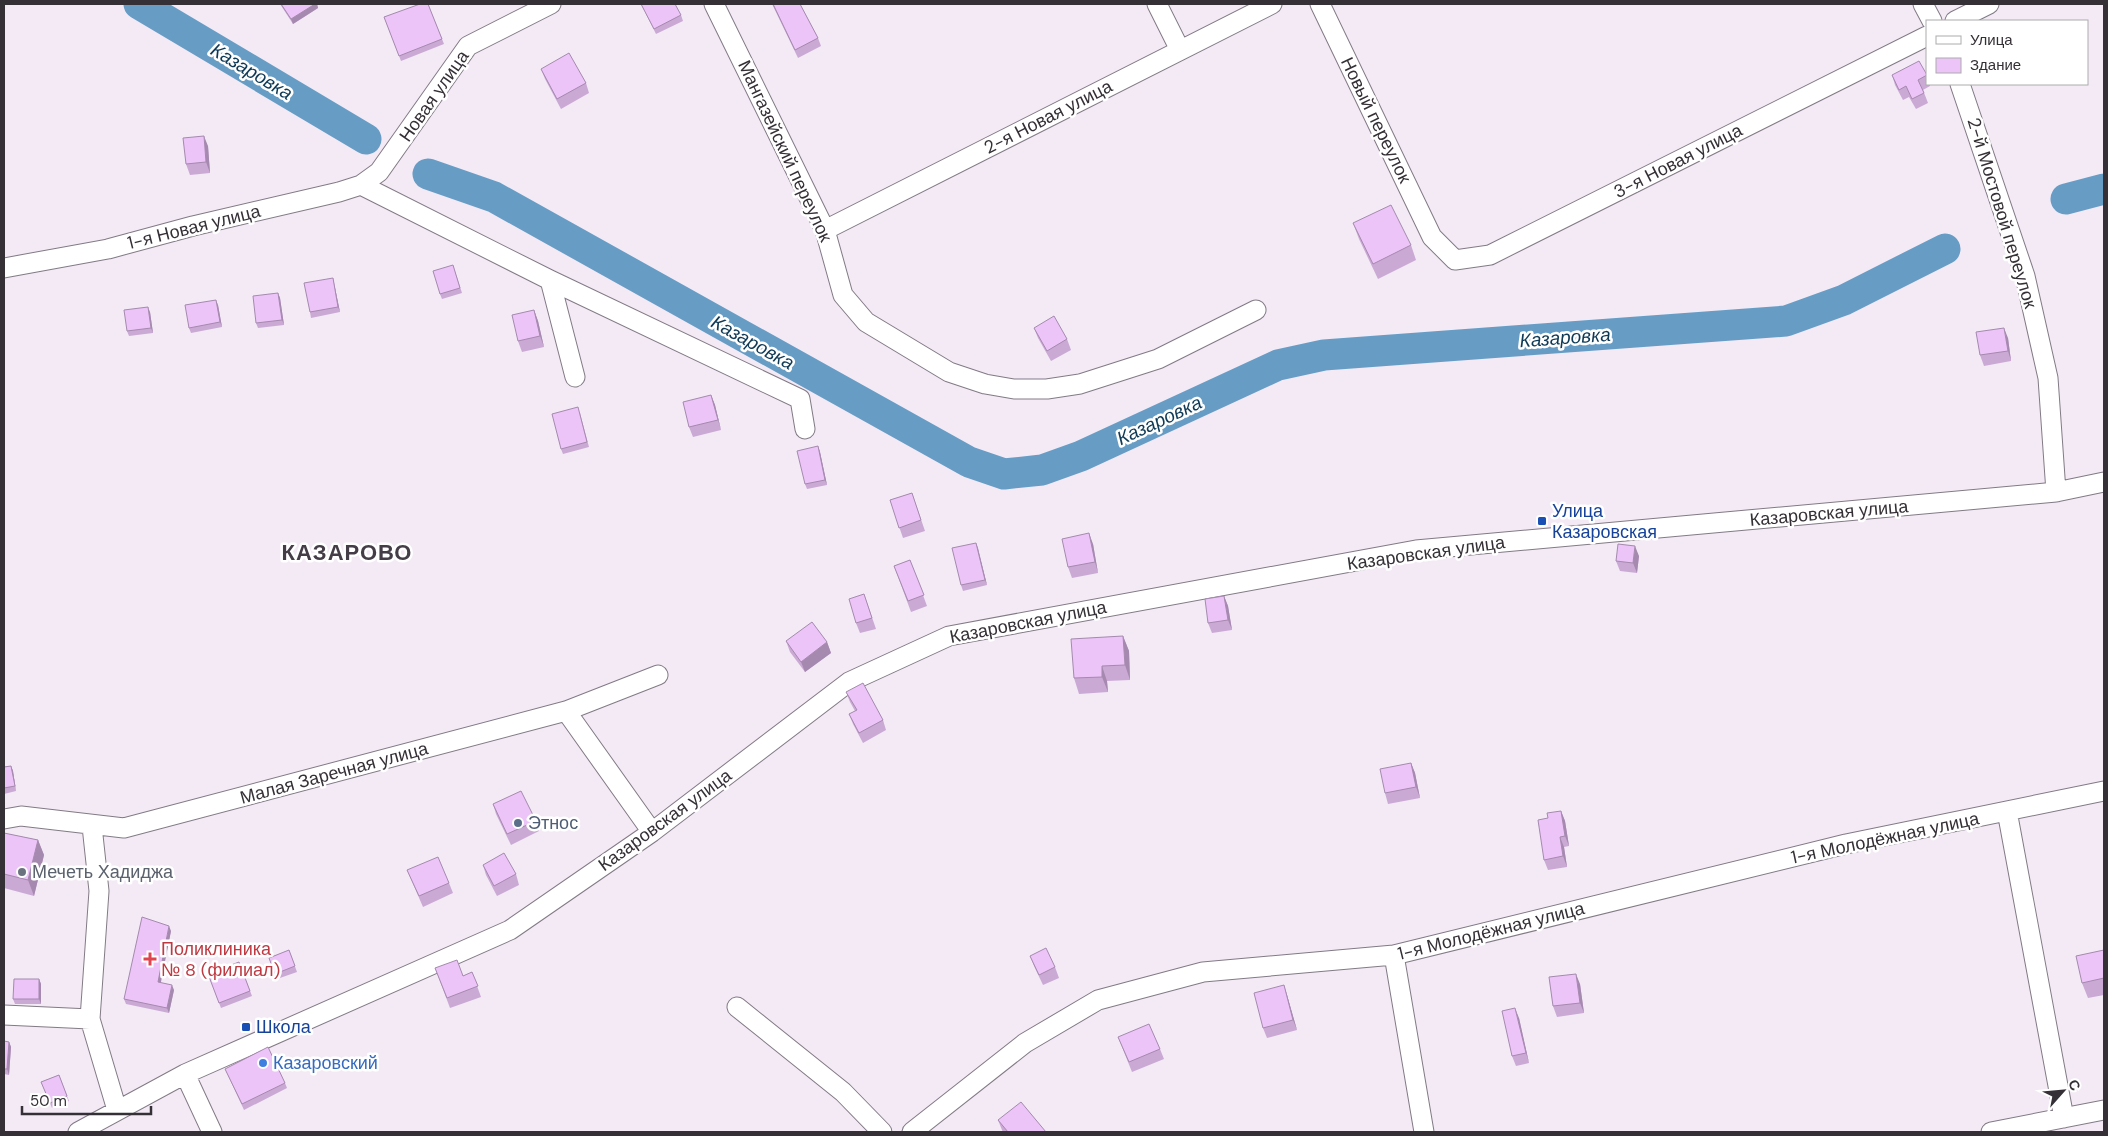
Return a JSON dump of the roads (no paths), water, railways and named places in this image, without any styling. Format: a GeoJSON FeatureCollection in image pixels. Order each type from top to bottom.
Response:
{"type":"FeatureCollection","features":[{"type":"Feature","properties":{"kind":"street","name":"Новая улица"},"geometry":{"type":"LineString","coordinates":[[379,172],[468,46],[551,4]]}},
{"type":"Feature","properties":{"kind":"street","name":"Мангазейский переулок"},"geometry":{"type":"LineString","coordinates":[[714,4],[825,230],[843,295],[866,322],[948,372],[985,384],[1014,389],[1047,389],[1080,384],[1158,359],[1256,310]]}},
{"type":"Feature","properties":{"kind":"street"},"geometry":{"type":"LineString","coordinates":[[1157,4],[1180,50]]}},
{"type":"Feature","properties":{"kind":"street","name":"2-я Новая улица"},"geometry":{"type":"LineString","coordinates":[[825,230],[1272,4]]}},
{"type":"Feature","properties":{"kind":"street","name":"Новый переулок"},"geometry":{"type":"LineString","coordinates":[[1320,4],[1432,237]]}},
{"type":"Feature","properties":{"kind":"street"},"geometry":{"type":"LineString","coordinates":[[1923,4],[1931,20]]}},
{"type":"Feature","properties":{"kind":"street"},"geometry":{"type":"LineString","coordinates":[[1957,20],[1989,4]]}},
{"type":"Feature","properties":{"kind":"street","name":"3-я Новая улица"},"geometry":{"type":"LineString","coordinates":[[1432,237],[1455,260],[1490,255],[1926,37]]}},
{"type":"Feature","properties":{"kind":"street","name":"2-й Мостовой переулок"},"geometry":{"type":"LineString","coordinates":[[1960,85],[2025,276],[2048,378],[2056,492]]}},
{"type":"Feature","properties":{"kind":"street","name":"1-я Новая улица"},"geometry":{"type":"LineString","coordinates":[[4,268],[108,250],[193,226],[340,192],[361,185],[379,172]]}},
{"type":"Feature","properties":{"kind":"street"},"geometry":{"type":"LineString","coordinates":[[361,185],[550,280],[800,399],[806,429]]}},
{"type":"Feature","properties":{"kind":"street"},"geometry":{"type":"LineString","coordinates":[[550,280],[575,377]]}},
{"type":"Feature","properties":{"kind":"street","name":"Казаровская улица"},"geometry":{"type":"LineString","coordinates":[[78,1132],[185,1074],[510,930],[652,832],[849,682],[949,636],[1416,550],[2056,492],[2104,482]]}},
{"type":"Feature","properties":{"kind":"street","name":"Малая Заречная улица"},"geometry":{"type":"LineString","coordinates":[[4,819],[21,816],[92,826],[124,828],[566,711],[658,675]]}},
{"type":"Feature","properties":{"kind":"street"},"geometry":{"type":"LineString","coordinates":[[566,711],[652,832]]}},
{"type":"Feature","properties":{"kind":"street","name":"1-я Молодёжная улица"},"geometry":{"type":"LineString","coordinates":[[912,1132],[1025,1043],[1098,1000],[1203,972],[1394,955],[1836,847],[2104,791]]}},
{"type":"Feature","properties":{"kind":"street"},"geometry":{"type":"LineString","coordinates":[[2007,811],[2064,1118]]}},
{"type":"Feature","properties":{"kind":"street"},"geometry":{"type":"LineString","coordinates":[[92,826],[99,892],[90,1019],[117,1110]]}},
{"type":"Feature","properties":{"kind":"street"},"geometry":{"type":"LineString","coordinates":[[1394,955],[1424,1132]]}},
{"type":"Feature","properties":{"kind":"street"},"geometry":{"type":"LineString","coordinates":[[736,1007],[843,1092],[882,1132]]}},
{"type":"Feature","properties":{"kind":"street"},"geometry":{"type":"LineString","coordinates":[[4,1014],[90,1019]]}},
{"type":"Feature","properties":{"kind":"street"},"geometry":{"type":"LineString","coordinates":[[185,1074],[212,1132]]}},
{"type":"Feature","properties":{"kind":"street"},"geometry":{"type":"LineString","coordinates":[[1991,1132],[2104,1110]]}},
{"type":"Feature","properties":{"kind":"waterway","name":"Казаровка"},"geometry":{"type":"LineString","coordinates":[[139,4],[366,139]]}},
{"type":"Feature","properties":{"kind":"waterway","name":"Казаровка"},"geometry":{"type":"LineString","coordinates":[[428,174],[494,197],[969,462],[1004,474],[1042,470],[1081,456],[1278,365],[1324,355],[1786,321],[1844,300],[1945,249]]}},
{"type":"Feature","properties":{"kind":"waterway","name":"Казаровка"},"geometry":{"type":"LineString","coordinates":[[2066,199],[2104,189]]}},
{"type":"Feature","properties":{"kind":"place","name":"Улица Казаровская"},"geometry":{"type":"Point","coordinates":[1542,521]}},
{"type":"Feature","properties":{"kind":"place","name":"Этнос"},"geometry":{"type":"Point","coordinates":[518,823]}},
{"type":"Feature","properties":{"kind":"place","name":"Мечеть Хадиджа"},"geometry":{"type":"Point","coordinates":[22,872]}},
{"type":"Feature","properties":{"kind":"place","name":"Поликлиника № 8 (филиал)"},"geometry":{"type":"Point","coordinates":[150,959]}},
{"type":"Feature","properties":{"kind":"place","name":"Школа"},"geometry":{"type":"Point","coordinates":[246,1027]}},
{"type":"Feature","properties":{"kind":"place","name":"Казаровский"},"geometry":{"type":"Point","coordinates":[263,1063]}},
{"type":"Feature","properties":{"kind":"district","name":"КАЗАРОВО"},"geometry":{"type":"Point","coordinates":[347,552]}}]}
